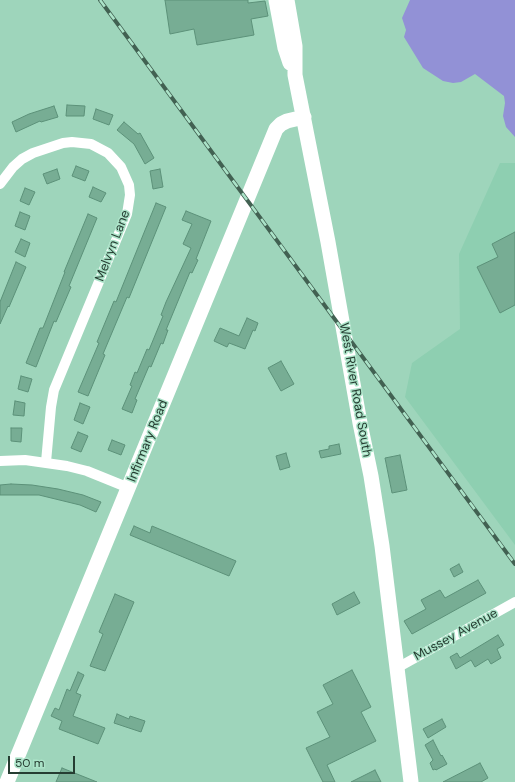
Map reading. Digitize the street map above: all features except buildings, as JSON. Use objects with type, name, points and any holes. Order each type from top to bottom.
[{"type":"main road","points":[[276,0],[285,48],[295,75]]},
{"type":"main road","name":"West River Road South","points":[[287,0],[295,46],[295,75],[328,242],[360,423],[371,476],[382,546],[411,782]]},
{"type":"main road","name":"Infirmary Road","points":[[7,782],[276,129],[287,121],[304,117]]},
{"type":"street","name":"Melvyn Lane","points":[[0,184],[13,167],[22,159],[33,153],[55,145],[72,142],[91,144],[108,153],[121,167],[129,185],[130,195],[127,214],[54,390],[50,407],[46,462]]},
{"type":"street","points":[[0,461],[25,460],[46,462],[87,471],[129,488]]},
{"type":"street","name":"Mussey Avenue","points":[[397,668],[515,602]]},
{"type":"shaded area","points":[[500,163],[515,163],[515,545],[405,397],[412,363],[460,329],[459,254]]},
{"type":"water","points":[[410,0],[515,0],[515,137],[506,127],[503,116],[505,103],[504,96],[475,74],[461,82],[453,83],[443,81],[423,68],[404,37],[406,30],[402,18]]},
{"type":"railway","points":[[100,0],[515,564]]}]
